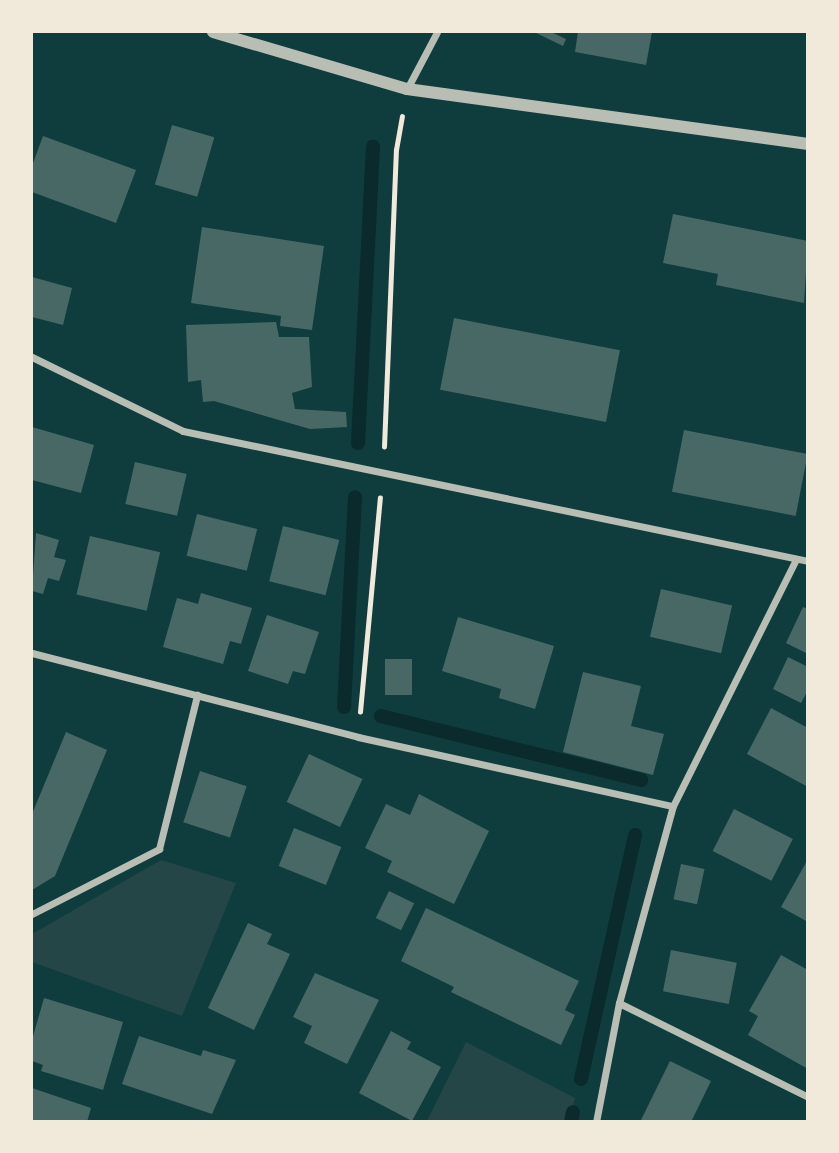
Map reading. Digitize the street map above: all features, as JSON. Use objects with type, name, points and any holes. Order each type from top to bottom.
[{"type":"street","points":[[213,32],[407,89],[807,144]]},
{"type":"street","points":[[407,89],[437,32]]},
{"type":"street","points":[[32,357],[183,431],[807,561]]},
{"type":"street","points":[[596,1122],[619,1003],[673,806],[796,559]]},
{"type":"street","points":[[32,653],[358,737],[673,806]]},
{"type":"street","points":[[32,914],[159,849],[197,695]]},
{"type":"street","points":[[619,1003],[807,1097]]},
{"type":"path","points":[[358,737],[382,472],[396,150],[407,89]]},
{"type":"shaded area","points":[[161,860],[236,883],[182,1016],[32,962],[32,934]]},
{"type":"shaded area","points":[[466,1042],[575,1098],[569,1121],[427,1121]]},
{"type":"building","points":[[534,32],[551,32],[566,39],[563,46]]},
{"type":"building","points":[[578,32],[652,32],[646,65],[575,52]]},
{"type":"building","points":[[172,125],[214,137],[197,197],[155,185]]},
{"type":"building","points":[[43,136],[136,170],[116,223],[32,192],[32,166]]},
{"type":"building","points":[[673,214],[808,241],[804,303],[716,285],[718,274],[663,263]]},
{"type":"building","points":[[202,227],[324,246],[312,330],[280,326],[281,316],[191,303]]},
{"type":"building","points":[[32,277],[72,288],[63,325],[32,317]]},
{"type":"building","points":[[454,318],[620,350],[606,422],[440,390]]},
{"type":"building","points":[[276,322],[279,337],[309,337],[312,387],[292,393],[295,409],[346,412],[347,427],[310,429],[214,401],[203,402],[201,380],[188,382],[186,325]]},
{"type":"building","points":[[32,427],[94,445],[81,493],[32,480]]},
{"type":"building","points":[[684,430],[808,454],[796,516],[672,492]]},
{"type":"building","points":[[135,462],[187,474],[177,516],[125,504]]},
{"type":"building","points":[[197,514],[257,529],[247,571],[187,556]]},
{"type":"building","points":[[283,526],[339,540],[325,595],[269,581]]},
{"type":"building","points":[[36,533],[59,540],[54,557],[66,560],[59,581],[48,578],[43,594],[32,591]]},
{"type":"building","points":[[90,536],[160,552],[147,611],[77,594]]},
{"type":"building","points":[[661,589],[732,605],[721,653],[650,637]]},
{"type":"building","points":[[201,593],[252,608],[241,644],[230,641],[223,664],[163,647],[177,598],[198,604]]},
{"type":"building","points":[[803,607],[808,609],[808,654],[786,643]]},
{"type":"building","points":[[267,615],[319,632],[305,674],[293,671],[288,684],[248,671]]},
{"type":"building","points":[[458,617],[554,646],[535,709],[499,698],[501,689],[442,671]]},
{"type":"building","points":[[788,657],[808,667],[808,690],[801,703],[773,689]]},
{"type":"building","points":[[385,659],[412,659],[412,695],[385,695]]},
{"type":"building","points":[[583,672],[641,686],[631,726],[664,734],[653,775],[563,752]]},
{"type":"building","points":[[771,708],[808,728],[808,787],[747,754]]},
{"type":"building","points":[[66,732],[107,750],[55,876],[32,890],[32,814]]},
{"type":"building","points":[[309,754],[362,779],[340,827],[287,802]]},
{"type":"building","points":[[200,771],[247,786],[230,837],[183,822]]},
{"type":"building","points":[[419,794],[489,831],[454,904],[387,872],[392,861],[365,848],[386,804],[410,815]]},
{"type":"building","points":[[734,809],[793,839],[771,881],[713,851]]},
{"type":"building","points":[[294,828],[341,847],[326,885],[279,866]]},
{"type":"building","points":[[808,859],[808,922],[781,907]]},
{"type":"building","points":[[681,864],[704,869],[697,904],[674,899]]},
{"type":"building","points":[[389,891],[414,903],[401,930],[376,918]]},
{"type":"building","points":[[426,908],[579,981],[565,1010],[575,1015],[561,1045],[451,992],[454,987],[401,961]]},
{"type":"building","points":[[248,923],[272,934],[267,944],[290,954],[254,1030],[208,1008]]},
{"type":"building","points":[[671,950],[737,963],[729,1004],[663,991]]},
{"type":"building","points":[[781,955],[808,970],[808,1069],[748,1035],[758,1016],[749,1011]]},
{"type":"building","points":[[315,973],[379,1000],[347,1064],[304,1043],[312,1026],[293,1017]]},
{"type":"building","points":[[44,998],[123,1022],[103,1090],[41,1071],[43,1065],[32,1061],[32,1040]]},
{"type":"building","points":[[391,1031],[411,1042],[407,1049],[441,1067],[412,1121],[359,1093]]},
{"type":"building","points":[[139,1036],[201,1056],[203,1050],[236,1060],[212,1114],[122,1084]]},
{"type":"building","points":[[670,1061],[711,1081],[691,1122],[640,1122]]},
{"type":"building","points":[[32,1088],[91,1108],[87,1122],[32,1122]]},
{"type":"waterway","points":[[358,443],[373,146]]},
{"type":"waterway","points":[[344,707],[355,497]]},
{"type":"waterway","points":[[381,716],[641,780]]},
{"type":"waterway","points":[[581,1079],[635,835]]},
{"type":"waterway","points":[[571,1122],[573,1112]]}]
